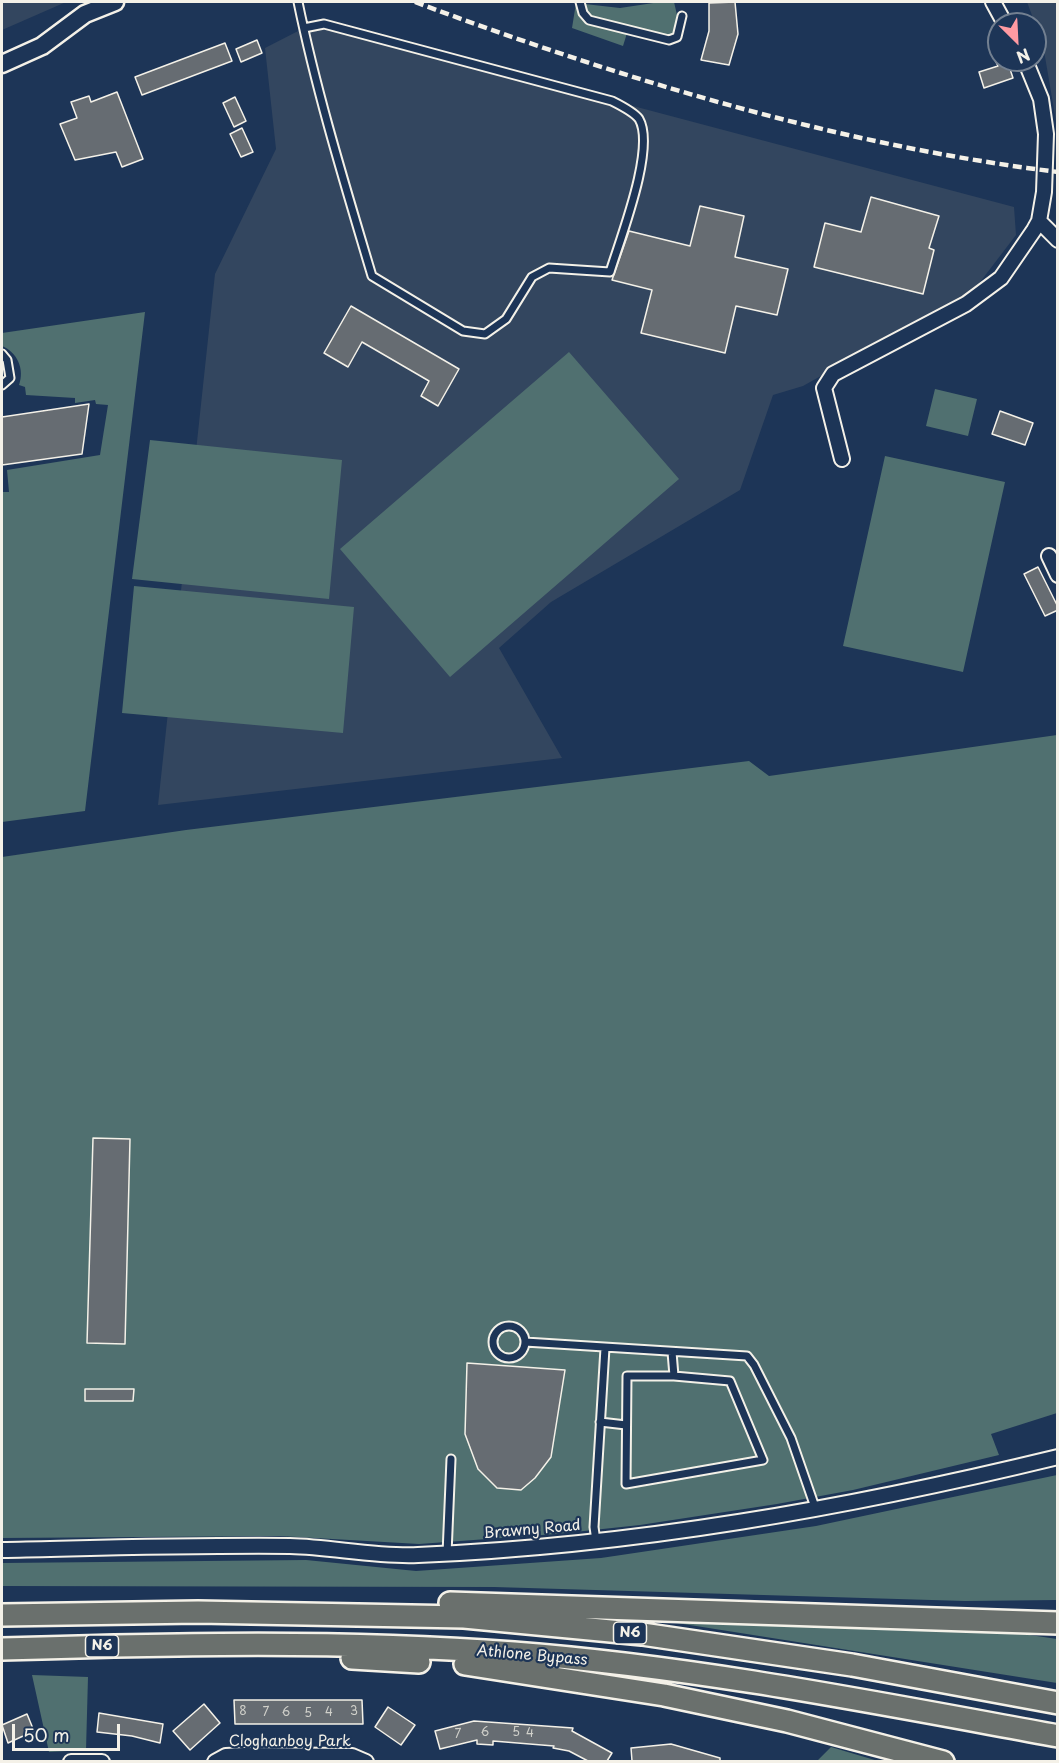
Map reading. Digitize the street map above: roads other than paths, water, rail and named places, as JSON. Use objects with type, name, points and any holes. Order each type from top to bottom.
[{"type":"highway","name":"N6","points":[[198,1612],[273,1603],[444,1603],[1058,1623]]},
{"type":"highway","name":"N6","points":[[2,1615],[198,1612],[464,1617],[642,1634],[852,1665],[1058,1703]]},
{"type":"highway","name":"N6","points":[[202,1643],[327,1657],[495,1667],[664,1695],[788,1721],[943,1761]]},
{"type":"highway","name":"Athlone Bypass","points":[[2,1649],[202,1643],[382,1645],[515,1653],[633,1665],[803,1689],[1058,1736]]},
{"type":"street","points":[[2,64],[42,46],[85,14],[115,2]]},
{"type":"street","points":[[842,459],[824,387],[833,374],[966,304],[1001,278],[1040,221],[1046,134],[1041,99],[1029,72]]},
{"type":"street","points":[[1040,221],[1058,240]]},
{"type":"street","points":[[1049,556],[1058,575]]},
{"type":"street","name":"Brawny Road","points":[[2,1550],[288,1546],[393,1556],[447,1554],[596,1541],[816,1510],[1058,1457]]},
{"type":"street","name":"Cloghanboy Park","points":[[215,1761],[226,1756],[244,1755],[352,1756],[366,1761]]},
{"type":"street","points":[[71,1761],[102,1761]]},
{"type":"lane","points":[[298,2],[313,73],[372,276],[463,331],[485,334],[506,319],[532,277],[549,268],[610,272],[639,177],[644,138],[638,118],[612,100],[324,24],[304,28]]},
{"type":"lane","points":[[580,2],[583,13],[590,20],[669,40],[677,37],[682,16]]},
{"type":"lane","points":[[2,354],[10,371],[10,378],[2,385]]},
{"type":"lane","points":[[511,1327],[521,1332],[525,1342],[518,1356],[507,1358],[498,1353],[494,1340],[499,1331],[511,1327]]},
{"type":"lane","points":[[525,1342],[747,1356],[791,1438],[816,1510]]},
{"type":"lane","points":[[596,1541],[594,1527],[605,1348]]},
{"type":"lane","points":[[672,1352],[674,1376]]},
{"type":"lane","points":[[627,1376],[674,1376],[730,1381],[763,1460],[626,1484],[627,1376]]},
{"type":"lane","points":[[600,1422],[626,1425]]},
{"type":"lane","points":[[447,1554],[451,1459]]},
{"type":"railway","points":[[415,2],[651,83],[732,106],[894,145],[1058,172]]}]
